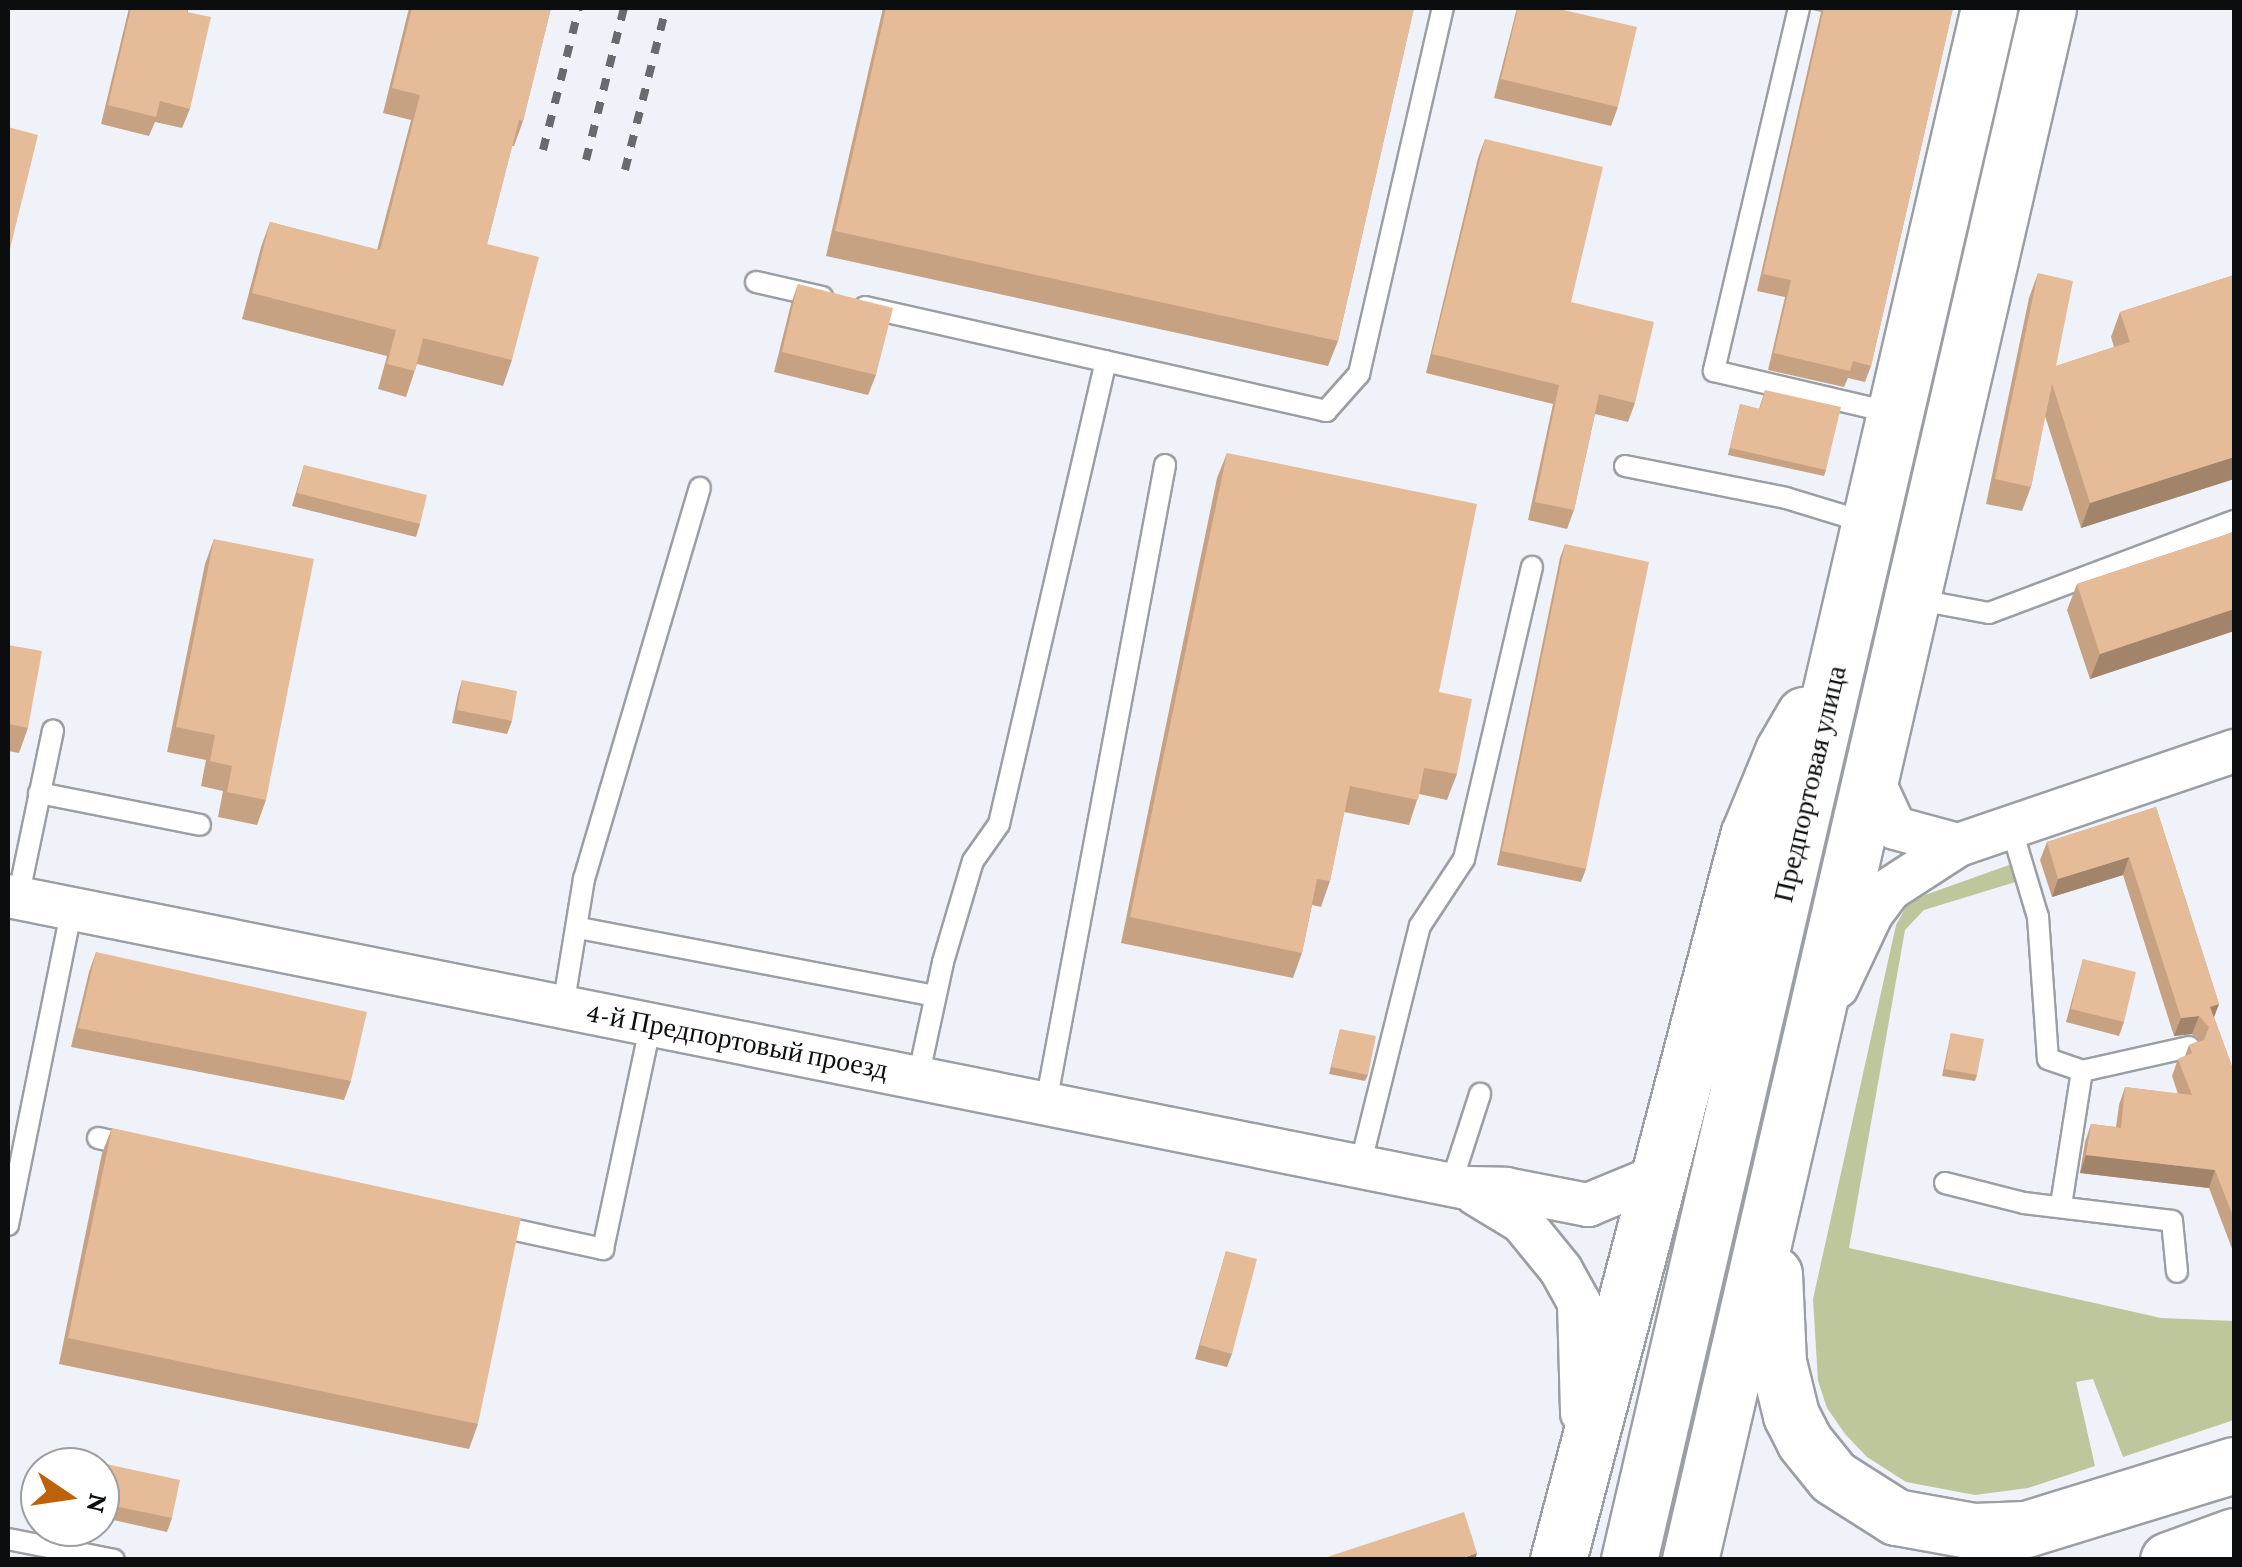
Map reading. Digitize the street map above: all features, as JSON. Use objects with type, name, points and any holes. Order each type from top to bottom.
[{"type":"main road","name":"Предпортовая улица","points":[[1629,1560],[1989,8]]},
{"type":"main road","name":"Предпортовая улица","points":[[1690,1560],[2048,8]]},
{"type":"main road","points":[[1558,1560],[1580,1489],[1748,836],[1783,751],[1840,652]]},
{"type":"main road","points":[[1770,1211],[1778,1362],[1791,1416],[1804,1441],[1834,1477],[1896,1517],[1974,1531],[2026,1528],[2234,1465]]},
{"type":"main road","points":[[1717,1440],[1717,1560]]},
{"type":"main road","points":[[2168,1560],[2234,1536]]},
{"type":"street","points":[[1808,1047],[1872,914],[1890,889],[1958,845],[2234,751]]},
{"type":"street","points":[[1871,776],[1895,828],[1958,845]]},
{"type":"street","name":"4-й Предпортовый проезд","points":[[13,898],[1459,1186]]},
{"type":"street","points":[[1459,1186],[1506,1189],[1588,1206],[1658,1176]]},
{"type":"street","points":[[1459,1186],[1522,1222],[1561,1270],[1579,1303],[1580,1489]]},
{"type":"lane","points":[[756,282],[1326,411],[1358,374],[1443,8]]},
{"type":"lane","points":[[1799,8],[1714,370],[1895,414]]},
{"type":"lane","points":[[918,1078],[934,996],[973,861],[999,824],[1106,361]]},
{"type":"lane","points":[[1046,1103],[1165,465]]},
{"type":"lane","points":[[1624,466],[1786,498],[1870,524]]},
{"type":"lane","points":[[563,1006],[579,928],[584,879],[700,488]]},
{"type":"lane","points":[[1912,598],[1989,613],[2234,521]]},
{"type":"lane","points":[[1360,1166],[1420,926],[1464,859],[1532,567]]},
{"type":"lane","points":[[13,898],[53,732]]},
{"type":"lane","points":[[39,793],[200,825]]},
{"type":"lane","points":[[2011,828],[2038,917],[2048,1059],[2082,1071],[2189,1047]]},
{"type":"lane","points":[[8,1225],[72,909]]},
{"type":"lane","points":[[579,928],[934,996]]},
{"type":"lane","points":[[467,1219],[603,1249],[651,1024]]},
{"type":"lane","points":[[2061,1205],[2082,1071]]},
{"type":"lane","points":[[1459,1186],[1480,1094]]},
{"type":"lane","points":[[98,1138],[156,1151]]},
{"type":"lane","points":[[1945,1183],[2024,1202],[2172,1221],[2177,1272]]},
{"type":"lane","points":[[8,1539],[114,1560]]},
{"type":"green space","points":[[2009,865],[2022,880],[1924,910],[1905,930],[1849,1248],[2161,1318],[2234,1321],[2234,1420],[2123,1457],[2093,1379],[2076,1382],[2095,1466],[2028,1488],[1975,1495],[1906,1482],[1867,1457],[1845,1434],[1827,1408],[1818,1381],[1813,1299],[1896,925],[1907,905],[1925,895]]},
{"type":"building","points":[[131,8],[188,8],[187,12],[211,17],[190,109],[160,101],[156,117],[108,105]]},
{"type":"building","points":[[412,8],[551,8],[487,244],[539,257],[512,360],[423,338],[415,371],[387,364],[396,330],[252,293],[270,222],[380,250],[420,95],[392,88]]},
{"type":"building","points":[[886,8],[1414,8],[1338,341],[835,231]]},
{"type":"building","points":[[1518,8],[1555,8],[1637,27],[1618,107],[1501,79]]},
{"type":"building","points":[[1824,8],[1953,8],[1871,366],[1853,361],[1850,371],[1774,353],[1791,280],[1763,274]]},
{"type":"building","points":[[8,127],[38,135],[8,257]]},
{"type":"building","points":[[1485,139],[1603,167],[1571,302],[1654,322],[1635,403],[1599,394],[1574,510],[1535,502],[1559,385],[1432,354]]},
{"type":"building","points":[[2038,273],[2073,281],[2056,366],[2130,342],[2120,312],[2234,275],[2234,457],[2090,503],[2052,384],[2031,487],[1995,479]]},
{"type":"building","points":[[798,284],[893,308],[876,375],[782,352]]},
{"type":"building","points":[[1765,390],[1841,407],[1826,470],[1730,448],[1740,404],[1760,409]]},
{"type":"building","points":[[1227,453],[1477,504],[1439,692],[1472,699],[1457,774],[1424,768],[1418,800],[1350,786],[1330,881],[1317,879],[1302,953],[1130,917]]},
{"type":"building","points":[[304,465],[427,495],[420,524],[297,493]]},
{"type":"building","points":[[2234,532],[2234,609],[2100,654],[2077,584]]},
{"type":"building","points":[[214,539],[314,559],[266,800],[227,792],[232,766],[210,761],[215,735],[176,727]]},
{"type":"building","points":[[1565,544],[1649,562],[1586,869],[1502,851]]},
{"type":"building","points":[[8,645],[42,651],[28,728],[8,724]]},
{"type":"building","points":[[462,680],[517,691],[512,721],[457,710]]},
{"type":"building","points":[[2156,807],[2219,1004],[2210,1007],[2234,1072],[2234,1219],[2215,1170],[2086,1155],[2091,1124],[2121,1128],[2125,1087],[2192,1095],[2178,1059],[2192,1053],[2189,1045],[2204,1040],[2209,1027],[2199,1016],[2181,1018],[2129,857],[2058,879],[2047,842]]},
{"type":"building","points":[[96,952],[367,1012],[351,1081],[78,1028]]},
{"type":"building","points":[[2083,959],[2136,972],[2124,1022],[2071,1009]]},
{"type":"building","points":[[1340,1029],[1376,1036],[1368,1075],[1331,1067]]},
{"type":"building","points":[[1951,1033],[1984,1039],[1977,1075],[1945,1069]]},
{"type":"building","points":[[112,1128],[521,1218],[478,1424],[68,1338]]},
{"type":"building","points":[[1226,1251],[1257,1259],[1232,1354],[1200,1345]]},
{"type":"building","points":[[120,1467],[180,1480],[172,1518],[120,1507]]},
{"type":"building","points":[[1464,1512],[1477,1553],[1457,1560],[1318,1560]]},
{"type":"railway","points":[[543,150],[579,8]]},
{"type":"railway","points":[[586,160],[624,8]]},
{"type":"railway","points":[[625,170],[666,8]]}]
